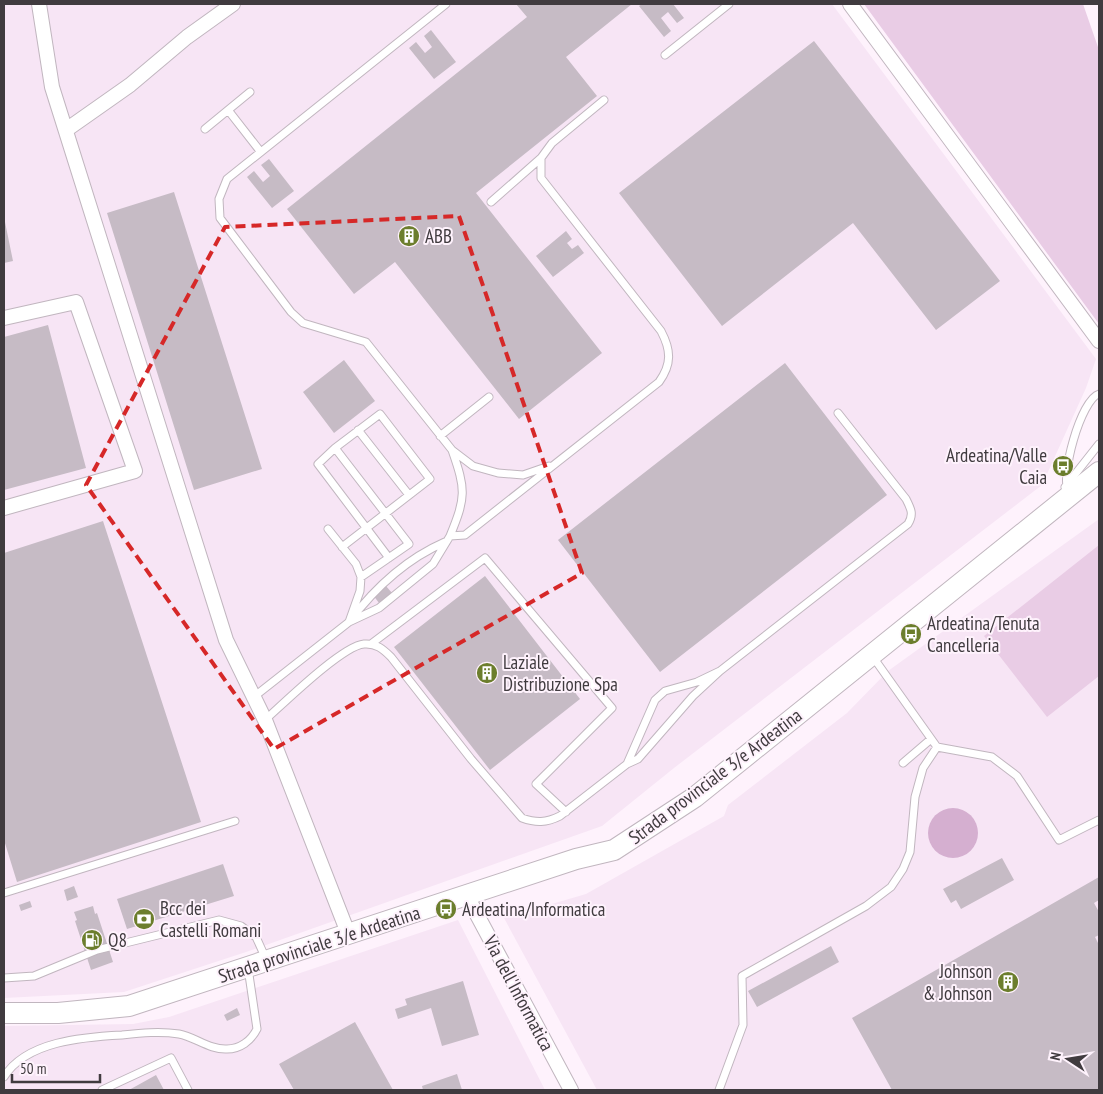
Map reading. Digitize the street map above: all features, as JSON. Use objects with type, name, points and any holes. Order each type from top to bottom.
[{"type":"main road","name":"Strada provinciale 3/e Ardeatina","points":[[4,1013],[58,1013],[129,1006],[576,859],[614,850],[695,796],[873,656],[1068,492],[1099,472]]},
{"type":"street","points":[[39,4],[48,68],[66,130],[226,640],[255,696],[265,720],[348,933]]},
{"type":"street","points":[[66,130],[130,84],[187,37],[233,4]]},
{"type":"street","points":[[850,4],[1099,341]]},
{"type":"street","points":[[4,318],[76,302],[135,471],[4,508]]},
{"type":"street","name":"Via dell'Informatica","points":[[467,896],[571,1090]]},
{"type":"lane","points":[[446,4],[227,179],[219,198],[220,218],[291,312],[308,325],[366,342],[452,450],[473,466],[498,473],[523,475],[554,465]]},
{"type":"lane","points":[[665,55],[729,4]]},
{"type":"lane","points":[[205,129],[250,92]]},
{"type":"lane","points":[[491,202],[529,170],[552,143],[604,100]]},
{"type":"lane","points":[[228,110],[260,152]]},
{"type":"lane","points":[[541,158],[541,178]]},
{"type":"lane","points":[[350,622],[369,595],[394,574],[433,547],[448,539],[465,535],[658,382],[666,372],[670,358],[669,345],[661,331],[541,178],[529,170]]},
{"type":"lane","points":[[1068,492],[1080,421],[1088,402],[1099,394]]},
{"type":"lane","points":[[440,436],[489,397]]},
{"type":"lane","points":[[265,720],[350,648],[371,644],[380,646],[391,657],[471,759],[522,818],[534,822],[549,821],[566,812],[627,764],[638,760],[693,696],[720,671],[908,524],[912,517],[912,510],[906,499],[838,413]]},
{"type":"lane","points":[[342,547],[366,528],[430,479],[380,414],[335,448],[318,464],[366,528],[389,558]]},
{"type":"lane","points":[[358,430],[409,495]]},
{"type":"lane","points":[[1068,492],[1099,444]]},
{"type":"lane","points":[[335,448],[409,544],[361,578]]},
{"type":"lane","points":[[255,696],[350,622],[379,608],[433,564],[448,539],[459,514],[463,483],[452,450]]},
{"type":"lane","points":[[328,529],[356,564],[361,578],[360,591],[350,622]]},
{"type":"lane","points":[[371,644],[484,558],[612,708],[536,784],[566,812]]},
{"type":"lane","points":[[873,656],[937,747],[992,757],[1017,776],[1059,840],[1099,820]]},
{"type":"lane","points":[[627,764],[655,700],[665,691],[697,682],[720,671]]},
{"type":"lane","points":[[903,763],[931,739]]},
{"type":"lane","points":[[719,1090],[743,1025],[742,976],[866,906],[891,887],[904,869],[910,852],[915,797],[923,768],[937,747]]},
{"type":"lane","points":[[4,892],[235,820]]},
{"type":"lane","points":[[4,978],[34,976],[97,950],[219,920],[241,926],[256,937],[257,1029],[249,1041],[238,1047],[220,1048],[181,1035],[157,1032],[77,1038],[43,1048],[10,1068],[4,1077]]},
{"type":"lane","points":[[102,1090],[171,1058],[188,1090]]},
{"type":"highlighted area","points":[[459,216],[582,573],[274,749],[86,485],[225,227]]},
{"type":"shaded area","points":[[4,4],[832,4],[1096,359],[1086,388],[1042,485],[674,768],[602,826],[246,952],[124,992],[4,998]]},
{"type":"shaded area","points":[[864,4],[1083,4],[1099,50],[1099,324]]},
{"type":"shaded area","name":"Johnson & Johnson","points":[[1099,519],[1099,1090],[597,1090],[504,918],[586,894],[724,816],[728,805],[847,713],[888,671]]},
{"type":"shaded area","points":[[1099,545],[1099,676],[1047,717],[984,636]]},
{"type":"shaded area","points":[[948,808],[958,808],[971,815],[978,828],[978,838],[971,851],[958,858],[948,858],[939,854],[932,847],[928,838],[928,828],[932,819],[939,812]]},
{"type":"shaded area","points":[[458,920],[545,1090],[4,1090],[4,1026],[133,1024],[169,1017]]},
{"type":"building","name":"ABB","points":[[516,4],[632,4],[566,57],[597,96],[476,193],[602,353],[519,419],[395,262],[354,294],[287,209],[527,17]]},
{"type":"building","points":[[642,4],[673,4],[684,18],[677,23],[668,12],[661,18],[671,31],[664,37],[639,6]]},
{"type":"building","points":[[431,30],[456,62],[434,79],[409,48],[416,42],[425,53],[432,47],[424,36]]},
{"type":"building","points":[[814,41],[1000,281],[936,330],[853,223],[722,326],[619,193]]},
{"type":"building","points":[[269,159],[294,191],[272,208],[247,177],[254,171],[263,182],[270,176],[261,165]]},
{"type":"building","points":[[174,192],[262,469],[194,490],[107,213]]},
{"type":"building","points":[[4,223],[13,261],[4,263]]},
{"type":"building","points":[[566,231],[572,239],[567,243],[572,249],[578,245],[584,253],[553,277],[536,256]]},
{"type":"building","points":[[48,325],[86,468],[4,490],[4,337]]},
{"type":"building","points":[[344,360],[375,401],[334,433],[303,392]]},
{"type":"building","points":[[785,363],[887,495],[660,672],[558,540]]},
{"type":"building","points":[[103,521],[201,822],[17,882],[4,840],[4,553]]},
{"type":"building","name":"Laziale Distribuzione Spa","points":[[485,576],[580,699],[490,770],[394,647]]},
{"type":"building","points":[[386,586],[392,593],[379,603],[373,595]]},
{"type":"building","points":[[1002,858],[1014,880],[961,909],[956,900],[951,903],[943,889]]},
{"type":"building","points":[[223,864],[234,896],[127,929],[117,899]]},
{"type":"building","name":"Johnson & Johnson","points":[[1099,877],[1099,900],[1094,903],[1099,912],[1099,935],[1095,937],[1099,945],[1099,1090],[892,1090],[852,1018]]},
{"type":"building","points":[[74,886],[78,897],[67,901],[64,890]]},
{"type":"building","points":[[30,901],[32,907],[21,911],[19,905]]},
{"type":"building","points":[[93,906],[113,962],[91,970],[75,921],[77,920],[74,912]]},
{"type":"building","points":[[831,946],[839,962],[757,1007],[748,991]]},
{"type":"building","points":[[463,981],[479,1035],[442,1046],[431,1008],[398,1019],[395,1009],[407,1005],[405,999]]},
{"type":"building","points":[[237,1008],[240,1015],[227,1021],[224,1015]]},
{"type":"building","points":[[355,1022],[393,1090],[294,1090],[279,1064]]},
{"type":"building","points":[[457,1074],[462,1090],[423,1090],[422,1086]]},
{"type":"building","points":[[156,1075],[164,1090],[129,1090]]},
{"type":"place","name":"ABB","points":[[409,236]]},
{"type":"place","name":"Ardeatina/Valle Caia","points":[[1063,466]]},
{"type":"place","name":"Ardeatina/Tenuta Cancelleria","points":[[911,634]]},
{"type":"place","name":"Laziale Distribuzione Spa","points":[[487,673]]},
{"type":"place","name":"Ardeatina/Informatica","points":[[446,909]]},
{"type":"place","name":"Bcc dei Castelli Romani","points":[[144,919]]},
{"type":"place","name":"Q8","points":[[92,940]]},
{"type":"place","name":"Johnson & Johnson","points":[[1008,982]]}]
